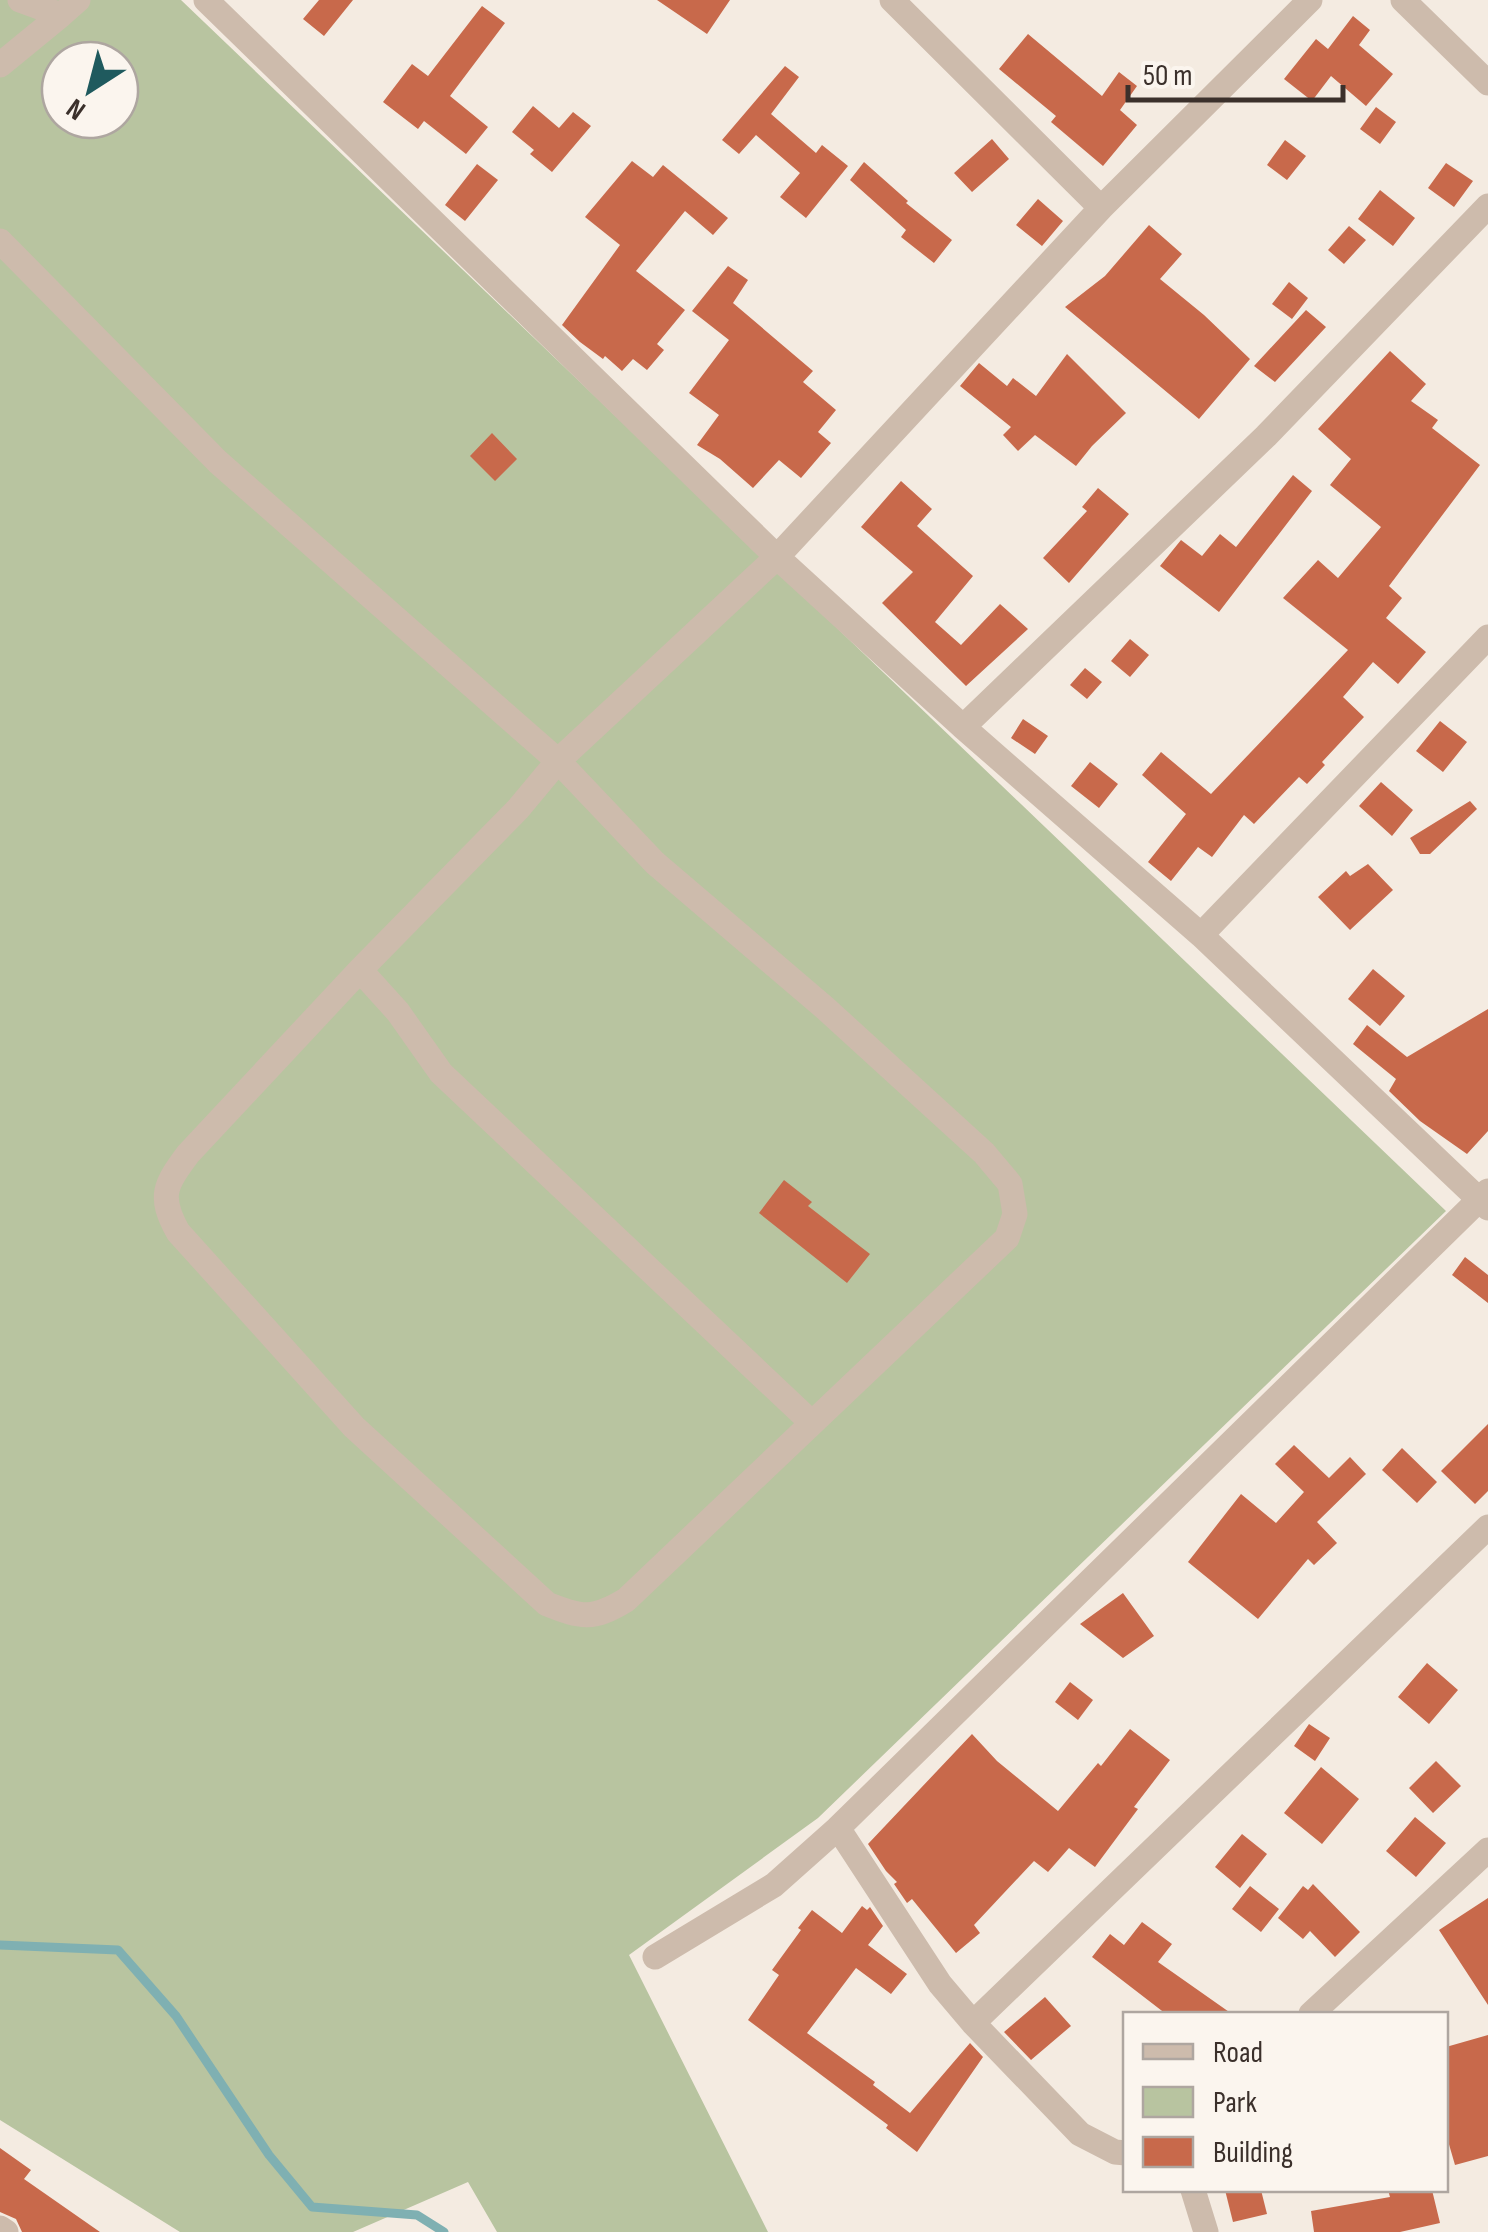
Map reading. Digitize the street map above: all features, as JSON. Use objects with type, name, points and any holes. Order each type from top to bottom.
[{"type":"street","points":[[20,0],[70,7]]},
{"type":"street","points":[[206,0],[776,557],[963,727],[1201,934],[1485,1200],[838,1828],[774,1885],[655,1957]]},
{"type":"street","points":[[892,0],[1101,208]]},
{"type":"street","points":[[0,240],[218,462],[558,760],[655,863],[825,1008],[984,1153],[1010,1184],[1015,1214],[1007,1238],[626,1600],[604,1613],[585,1617],[547,1604],[354,1427],[178,1232],[167,1213],[165,1193],[169,1180],[188,1154],[360,970],[518,809],[558,760],[776,557],[1282,10],[1310,0]]},
{"type":"street","points":[[1403,0],[1488,82]]},
{"type":"street","points":[[0,65],[70,7]]},
{"type":"street","points":[[963,727],[1266,436],[1488,206]]},
{"type":"street","points":[[1201,934],[1488,637]]},
{"type":"street","points":[[360,970],[398,1012],[441,1073],[812,1422]]},
{"type":"street","points":[[973,2023],[1488,1527]]},
{"type":"street","points":[[838,1828],[940,1984],[973,2023],[1080,2134],[1123,2153]]},
{"type":"street","points":[[1313,2012],[1488,1850]]},
{"type":"street","points":[[1194,2192],[1206,2232]]},
{"type":"green space","points":[[0,0],[181,0],[1446,1211],[818,1818],[629,1955],[768,2232],[497,2232],[468,2182],[353,2232],[180,2232],[0,2120]]},
{"type":"building","points":[[319,0],[353,0],[324,36],[303,19]]},
{"type":"building","points":[[657,0],[730,0],[707,34]]},
{"type":"building","points":[[482,6],[505,23],[450,96],[488,127],[466,154],[424,121],[418,129],[383,102],[412,64],[428,76]]},
{"type":"building","points":[[1353,16],[1370,30],[1359,45],[1393,74],[1366,106],[1331,76],[1312,101],[1284,79],[1316,39],[1328,49]]},
{"type":"building","points":[[1028,34],[1102,96],[1119,72],[1137,86],[1120,110],[1137,125],[1103,166],[1051,122],[1056,116],[999,69]]},
{"type":"building","points":[[785,66],[799,77],[771,114],[816,153],[822,145],[848,166],[806,218],[780,197],[800,173],[756,135],[739,154],[722,140]]},
{"type":"building","points":[[533,106],[559,128],[573,112],[591,126],[552,172],[512,132]]},
{"type":"building","points":[[1376,107],[1396,122],[1380,144],[1360,129]]},
{"type":"building","points":[[992,139],[1009,159],[972,192],[954,173]]},
{"type":"building","points":[[1285,140],[1306,156],[1287,180],[1267,165]]},
{"type":"building","points":[[632,161],[653,177],[663,165],[728,218],[713,235],[685,211],[636,271],[685,310],[657,344],[664,350],[647,370],[633,359],[622,371],[562,325],[620,245],[585,217]]},
{"type":"building","points":[[864,162],[952,240],[934,263],[901,237],[906,230],[850,180]]},
{"type":"building","points":[[1446,163],[1473,181],[1454,207],[1428,188]]},
{"type":"building","points":[[477,164],[498,180],[465,221],[445,205]]},
{"type":"building","points":[[1380,190],[1415,218],[1393,246],[1358,219]]},
{"type":"building","points":[[1038,199],[1063,221],[1042,246],[1016,225]]},
{"type":"building","points":[[1149,225],[1182,254],[1160,279],[1250,359],[1199,419],[1065,307],[1105,276]]},
{"type":"building","points":[[1349,226],[1366,240],[1344,264],[1328,250]]},
{"type":"building","points":[[728,266],[748,280],[733,303],[813,371],[803,382],[836,410],[818,432],[831,443],[801,478],[779,460],[753,488],[697,445],[719,415],[689,393],[729,340],[692,311]]},
{"type":"building","points":[[1289,282],[1308,298],[1292,319],[1272,304]]},
{"type":"building","points":[[1306,310],[1326,327],[1275,382],[1254,366]]},
{"type":"building","points":[[1390,351],[1426,384],[1411,401],[1438,420],[1432,428],[1480,465],[1389,586],[1402,598],[1386,618],[1426,652],[1398,684],[1373,662],[1343,697],[1364,717],[1322,762],[1325,765],[1307,784],[1299,777],[1254,824],[1244,815],[1212,857],[1198,847],[1171,881],[1148,862],[1186,814],[1142,775],[1161,752],[1211,794],[1348,650],[1283,598],[1318,560],[1338,578],[1381,527],[1330,485],[1351,459],[1318,429]]},
{"type":"building","points":[[1067,354],[1126,413],[1076,466],[1035,435],[1018,451],[1003,435],[1011,427],[960,386],[979,363],[1007,386],[1013,378],[1036,396]]},
{"type":"building","points":[[492,433],[517,459],[495,481],[470,456]]},
{"type":"building","points":[[1293,475],[1312,491],[1219,612],[1160,566],[1181,540],[1202,556],[1220,534],[1236,547]]},
{"type":"building","points":[[901,481],[932,509],[917,526],[973,576],[935,622],[961,645],[1000,604],[1028,629],[966,686],[882,603],[913,572],[861,527]]},
{"type":"building","points":[[1098,488],[1129,514],[1069,583],[1043,558],[1087,511],[1082,507]]},
{"type":"building","points":[[1130,639],[1149,655],[1130,677],[1111,661]]},
{"type":"building","points":[[1085,668],[1102,682],[1087,699],[1070,685]]},
{"type":"building","points":[[1023,719],[1048,736],[1035,754],[1011,738]]},
{"type":"building","points":[[1440,721],[1467,742],[1443,772],[1416,751]]},
{"type":"building","points":[[1090,762],[1118,784],[1099,808],[1071,786]]},
{"type":"building","points":[[1381,782],[1413,810],[1392,836],[1359,806]]},
{"type":"building","points":[[1470,801],[1477,809],[1430,854],[1420,854],[1410,838]]},
{"type":"building","points":[[1368,864],[1393,890],[1350,930],[1318,897],[1346,871],[1350,876]]},
{"type":"building","points":[[1373,969],[1405,996],[1380,1026],[1348,999]]},
{"type":"building","points":[[1488,1009],[1488,1131],[1467,1154],[1420,1121],[1389,1091],[1396,1079],[1353,1044],[1367,1025],[1407,1057]]},
{"type":"building","points":[[784,1180],[812,1202],[808,1206],[870,1254],[847,1283],[759,1213]]},
{"type":"building","points":[[1465,1257],[1488,1275],[1488,1303],[1452,1275]]},
{"type":"building","points":[[1488,1424],[1488,1491],[1475,1504],[1441,1471]]},
{"type":"building","points":[[1294,1445],[1329,1478],[1350,1457],[1366,1474],[1317,1522],[1337,1543],[1314,1565],[1308,1559],[1258,1619],[1188,1562],[1241,1494],[1276,1523],[1304,1492],[1275,1464]]},
{"type":"building","points":[[1402,1448],[1437,1482],[1417,1503],[1382,1470]]},
{"type":"building","points":[[1123,1593],[1154,1636],[1123,1658],[1080,1624]]},
{"type":"building","points":[[1427,1663],[1458,1690],[1429,1724],[1398,1697]]},
{"type":"building","points":[[1070,1682],[1093,1700],[1078,1720],[1055,1702]]},
{"type":"building","points":[[1309,1724],[1330,1738],[1315,1761],[1294,1746]]},
{"type":"building","points":[[1130,1729],[1170,1760],[1095,1867],[1069,1848],[1048,1872],[1034,1861],[974,1925],[980,1933],[956,1953],[912,1899],[907,1903],[894,1884],[897,1882],[868,1844],[972,1734],[997,1761],[1058,1811]]},
{"type":"building","points":[[1436,1761],[1461,1786],[1433,1813],[1409,1788]]},
{"type":"building","points":[[1321,1767],[1359,1799],[1322,1844],[1284,1813]]},
{"type":"building","points":[[1415,1817],[1446,1843],[1416,1877],[1386,1851]]},
{"type":"building","points":[[1242,1834],[1267,1854],[1240,1888],[1215,1867]]},
{"type":"building","points":[[1313,1884],[1360,1932],[1335,1957],[1310,1931],[1303,1939],[1278,1918],[1303,1886],[1308,1890]]},
{"type":"building","points":[[1250,1886],[1279,1909],[1261,1932],[1232,1909]]},
{"type":"building","points":[[1488,1898],[1488,2005],[1439,1930]]},
{"type":"building","points":[[862,1906],[867,1910],[870,1907],[883,1926],[868,1945],[907,1974],[891,1994],[856,1968],[807,2033],[875,2082],[873,2085],[910,2113],[970,2043],[983,2057],[917,2152],[886,2128],[888,2125],[748,2020],[779,1975],[772,1970],[812,1910],[842,1933]]},
{"type":"building","points":[[1142,1922],[1172,1944],[1158,1962],[1229,2012],[1163,2012],[1092,1957],[1110,1934],[1124,1945]]},
{"type":"building","points":[[1045,1997],[1071,2026],[1031,2060],[1004,2032]]},
{"type":"building","points":[[1488,2035],[1488,2156],[1455,2165],[1448,2141],[1448,2046]]},
{"type":"building","points":[[0,2148],[31,2170],[24,2179],[100,2232],[22,2232],[16,2219],[0,2212]]},
{"type":"building","points":[[1226,2192],[1262,2192],[1267,2214],[1233,2222]]},
{"type":"building","points":[[1389,2192],[1432,2192],[1440,2223],[1400,2232],[1314,2232],[1311,2211],[1390,2197]]},
{"type":"waterway","points":[[0,1945],[118,1950],[176,2016],[269,2155],[312,2207],[417,2215],[444,2232]]}]
